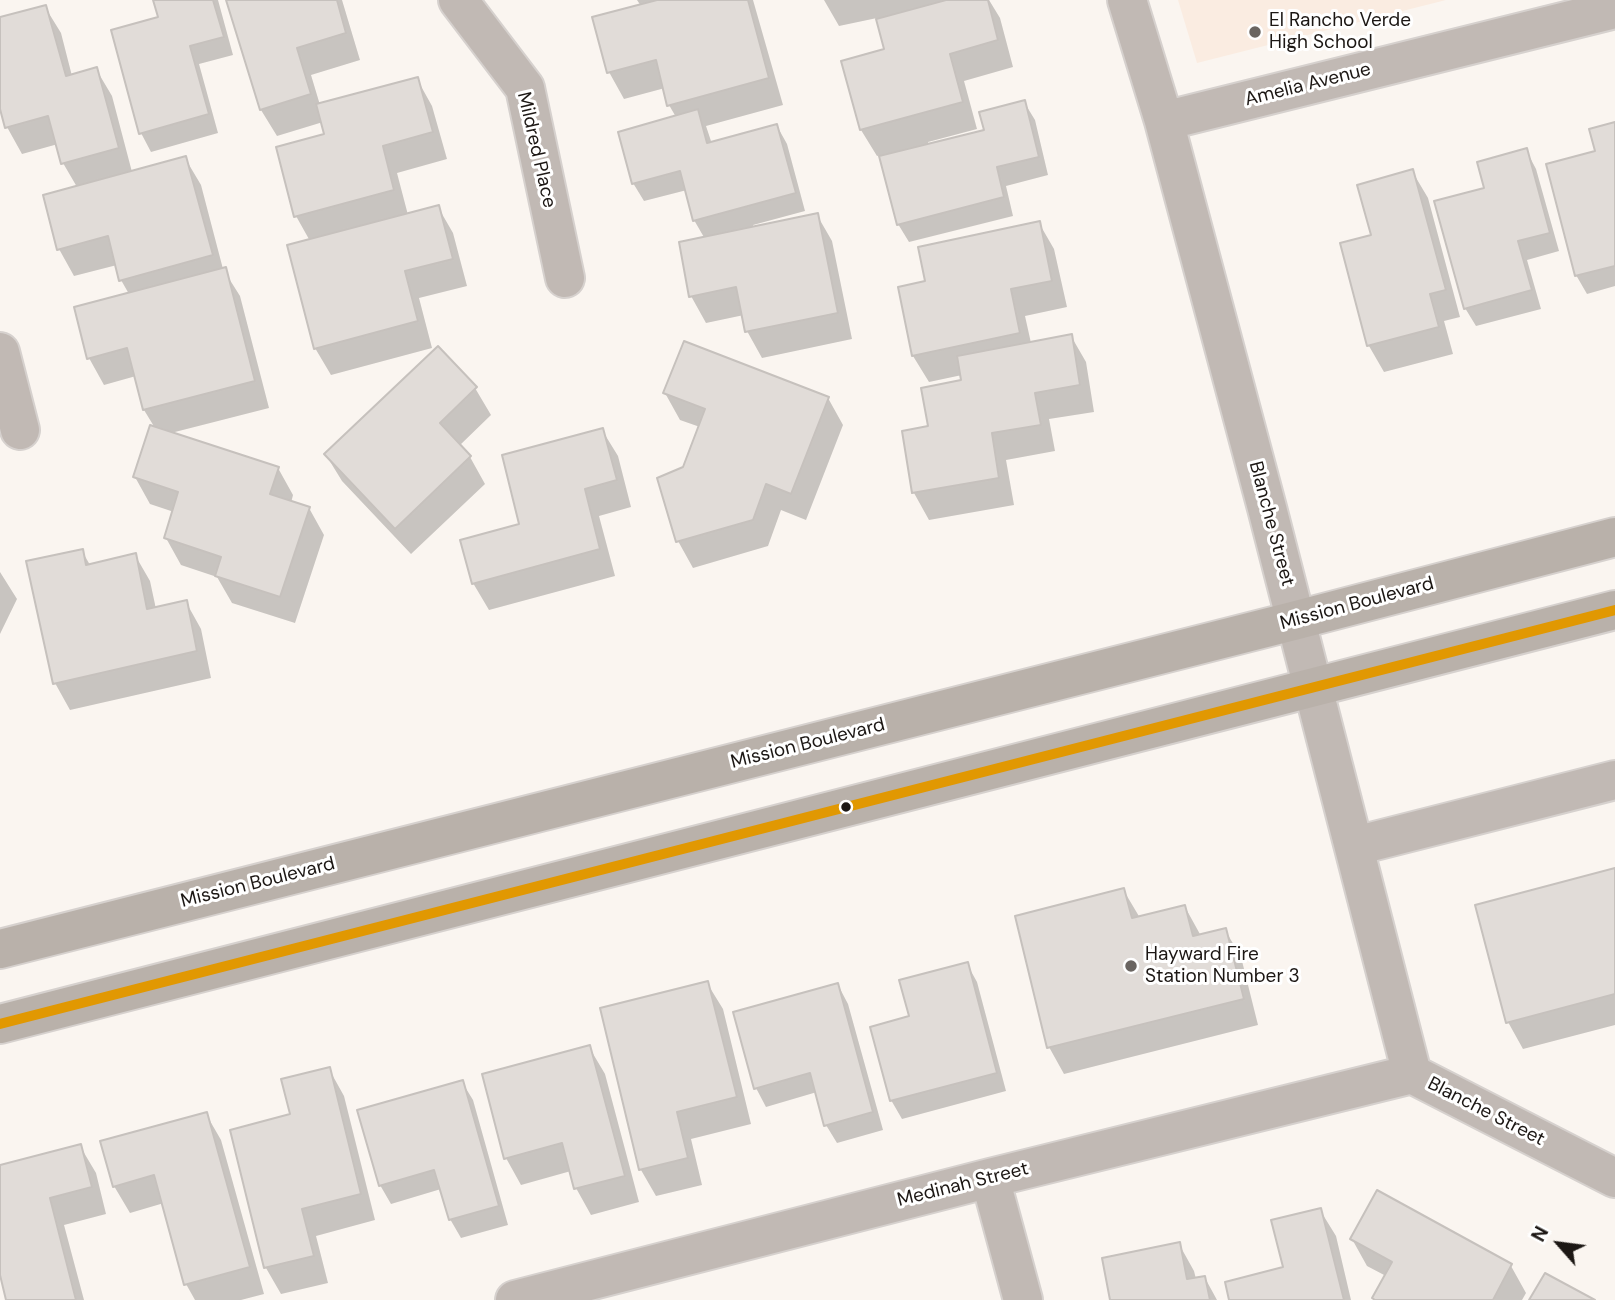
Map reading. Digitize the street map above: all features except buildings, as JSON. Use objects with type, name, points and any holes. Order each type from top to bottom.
[{"type":"main road","name":"Mission Boulevard","points":[[0,949],[1615,537]]},
{"type":"main road","points":[[0,1024],[1615,610]]},
{"type":"street","name":"Mildred Place","points":[[458,0],[525,88],[565,278]]},
{"type":"street","name":"Blanche Street","points":[[1127,0],[1164,121],[1297,620],[1412,1074],[1615,1178]]},
{"type":"street","name":"Amelia Avenue","points":[[1164,121],[1615,9]]},
{"type":"street","points":[[0,352],[20,430]]},
{"type":"street","points":[[1355,846],[1615,780]]},
{"type":"street","name":"Medinah Street","points":[[516,1300],[990,1178],[1412,1074]]},
{"type":"street","points":[[990,1178],[1023,1300]]},
{"type":"shaded area","name":"El Rancho Verde High School","points":[[1178,0],[1446,0],[1197,63]]},
{"type":"transit line","points":[[0,1024],[1615,610]]},
{"type":"place","name":"El Rancho Verde High School","points":[[1255,32]]},
{"type":"place","name":"Hayward Fire Station Number 3","points":[[1131,966]]}]
